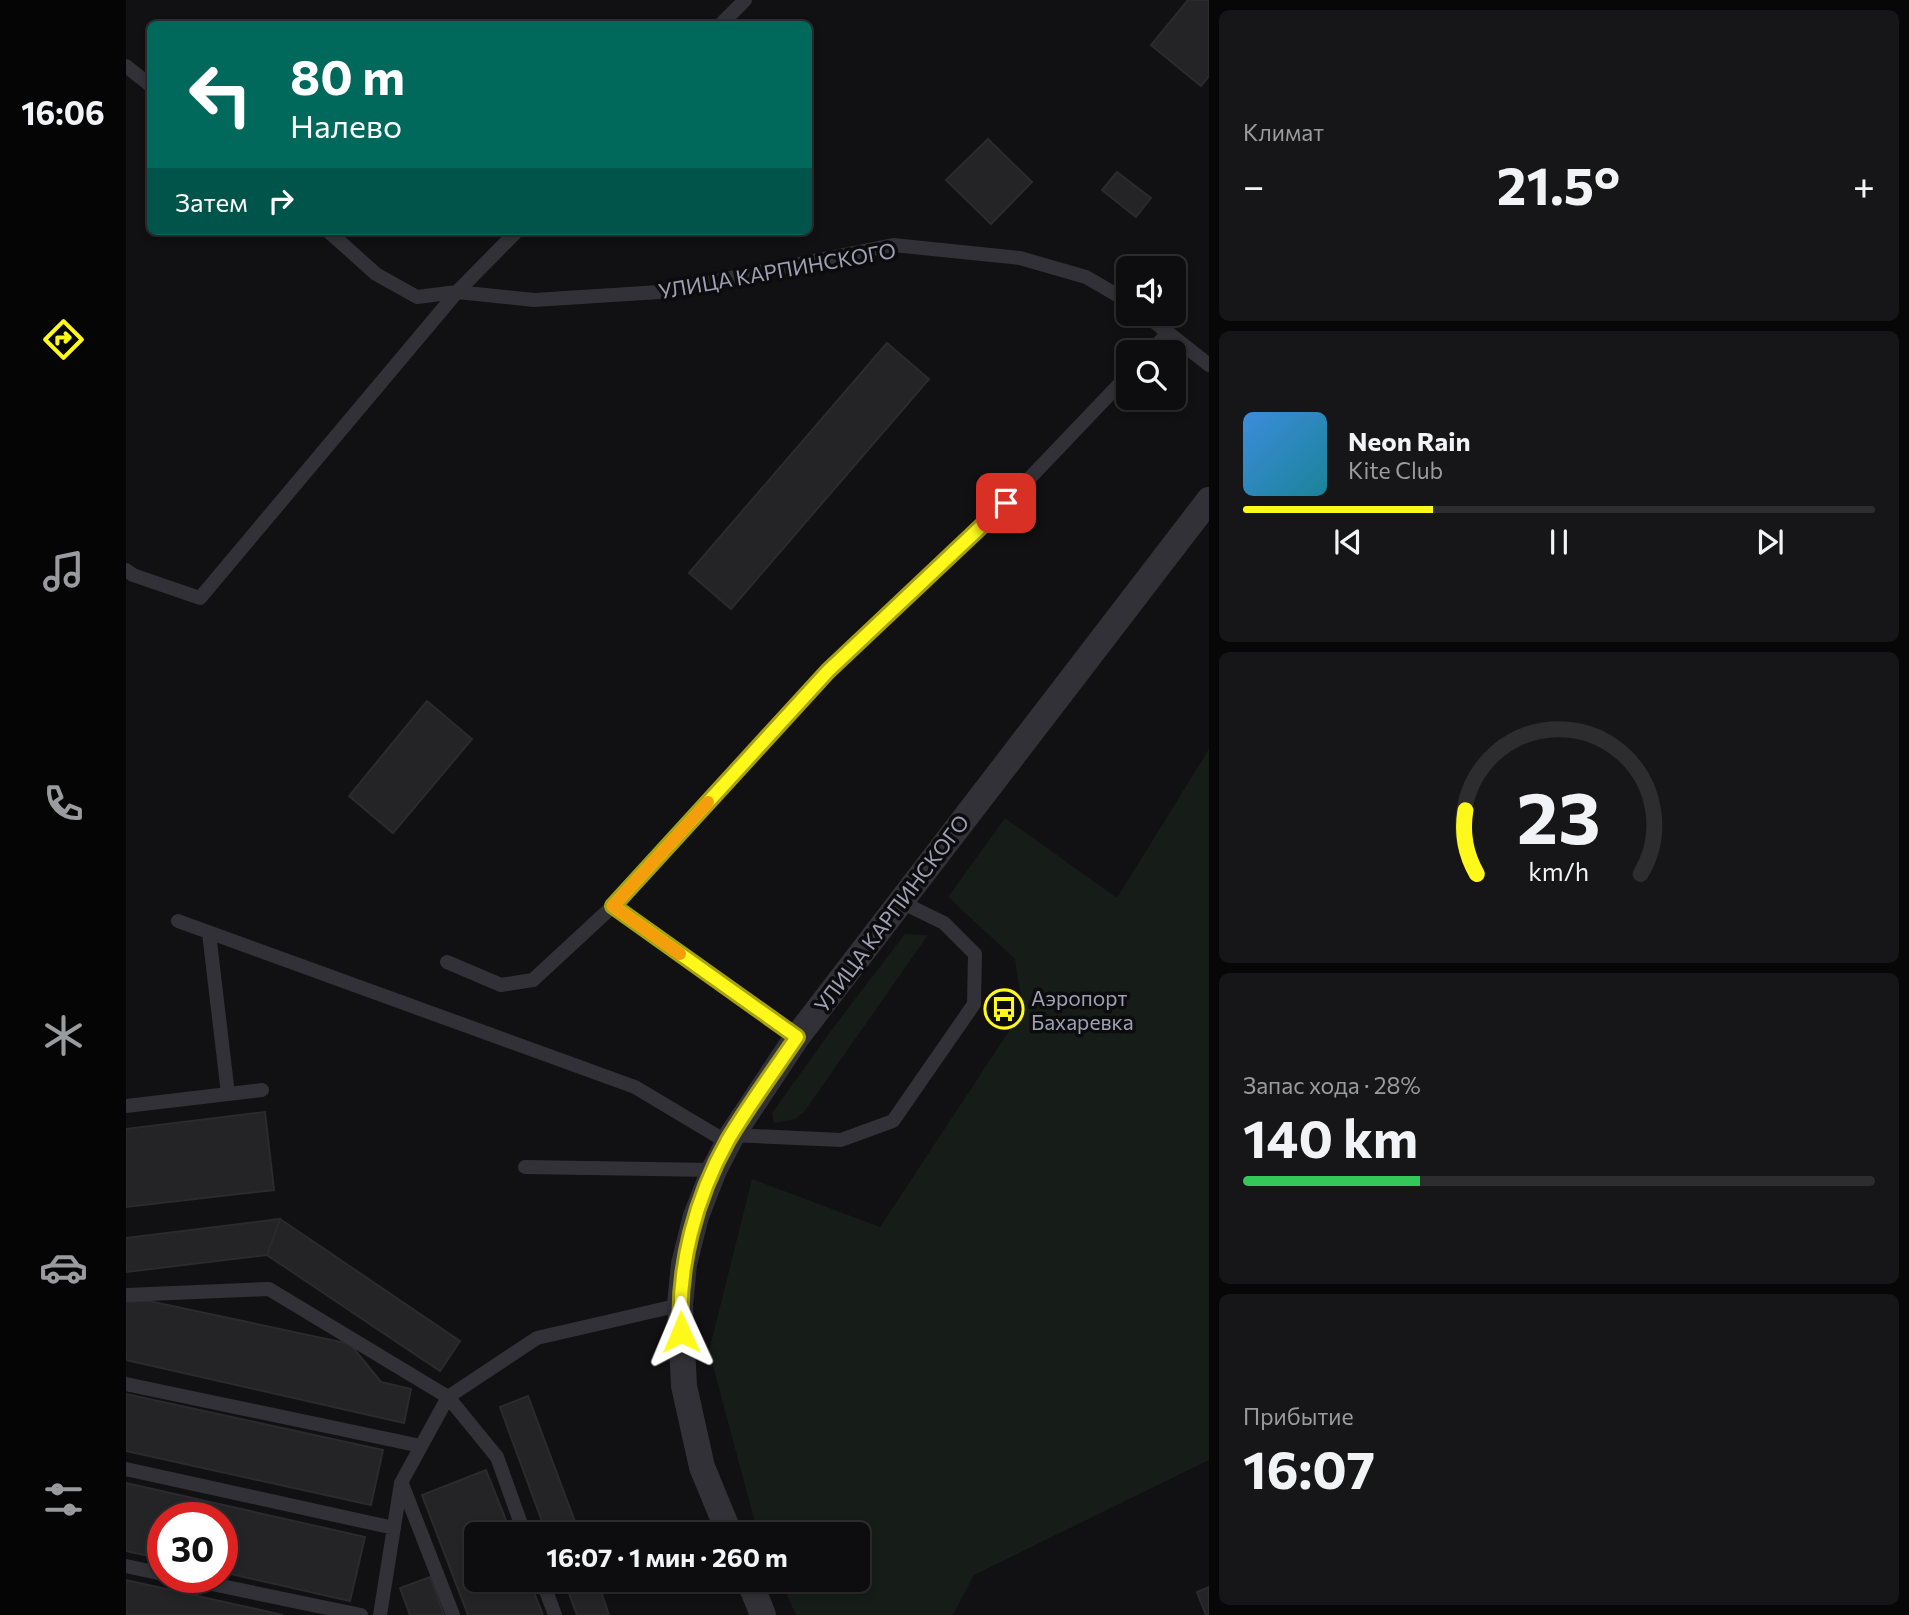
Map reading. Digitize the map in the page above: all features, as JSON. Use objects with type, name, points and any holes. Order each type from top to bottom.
[{"type":"street","name":"УЛИЦА КАРПИНСКОГО","points":[[725,1522],[702,1467],[684,1386],[680,1305],[684,1264],[696,1216],[713,1170],[729,1139],[797,1037],[1209,500]]},
{"type":"street","points":[[754,1592],[763,1615]]},
{"type":"lane","points":[[724,21],[745,0]]},
{"type":"lane","points":[[126,66],[147,83]]},
{"type":"lane","name":"УЛИЦА КАРПИНСКОГО","points":[[332,235],[376,274],[417,297],[457,292],[534,299],[660,292],[894,245],[1020,258],[1086,276],[1116,294]]},
{"type":"lane","points":[[126,570],[133,575],[200,598],[457,292],[513,235]]},
{"type":"lane","points":[[1159,326],[1209,365]]},
{"type":"lane","points":[[1161,340],[1168,333]]},
{"type":"lane","points":[[447,962],[501,985],[533,980],[613,906],[828,671],[1006,503],[1116,388]]},
{"type":"lane","points":[[178,922],[635,1087],[729,1139],[841,1140],[893,1121],[974,1004],[975,954],[944,923],[899,901]]},
{"type":"lane","points":[[613,906],[797,1037]]},
{"type":"lane","points":[[209,933],[228,1094]]},
{"type":"lane","points":[[126,1106],[262,1090]]},
{"type":"lane","points":[[525,1167],[713,1170]]},
{"type":"lane","points":[[126,1295],[269,1289],[447,1397],[497,1457],[521,1522]]},
{"type":"lane","points":[[380,1615],[401,1483],[447,1397],[537,1338],[680,1305]]},
{"type":"lane","points":[[126,1384],[421,1446]]},
{"type":"lane","points":[[126,1469],[394,1528]]},
{"type":"lane","points":[[401,1483],[453,1615]]},
{"type":"lane","points":[[126,1566],[147,1571]]},
{"type":"lane","points":[[238,1589],[361,1615]]},
{"type":"lane","points":[[546,1592],[555,1615]]},
{"type":"shaded area","points":[[1209,749],[1209,1460],[974,1575],[953,1615],[796,1615],[785,1592],[870,1592],[870,1522],[755,1522],[709,1351],[752,1179],[880,1227],[1023,1010],[1015,959],[948,897],[1005,818],[1117,898]]},
{"type":"shaded area","points":[[905,934],[928,935],[804,1112],[795,1119],[774,1123],[772,1113]]},
{"type":"building","points":[[1188,0],[1209,0],[1209,76],[1201,86],[1151,45]]},
{"type":"building","points":[[988,139],[1032,182],[991,224],[946,180]]},
{"type":"building","points":[[1117,172],[1151,198],[1136,217],[1102,190]]},
{"type":"building","points":[[887,343],[929,379],[731,609],[689,573]]},
{"type":"building","points":[[427,701],[472,739],[393,833],[349,796]]},
{"type":"building","points":[[265,1112],[274,1190],[126,1207],[126,1129]]},
{"type":"building","points":[[280,1219],[460,1341],[440,1371],[267,1255]]},
{"type":"building","points":[[280,1219],[267,1255],[126,1272],[126,1238]]},
{"type":"building","points":[[149,1301],[350,1344],[381,1382],[411,1389],[404,1423],[126,1360],[126,1302]]},
{"type":"building","points":[[126,1394],[383,1450],[371,1505],[126,1451]]},
{"type":"building","points":[[528,1396],[575,1522],[542,1522],[500,1407]]},
{"type":"building","points":[[486,1470],[507,1522],[464,1522],[464,1592],[534,1592],[543,1615],[468,1615],[422,1495]]},
{"type":"building","points":[[126,1483],[210,1502],[147,1502],[147,1556],[126,1551]]},
{"type":"building","points":[[238,1508],[365,1537],[350,1601],[238,1576]]},
{"type":"building","points":[[430,1577],[444,1615],[410,1615],[400,1588]]},
{"type":"building","points":[[126,1580],[147,1585],[147,1593],[184,1593],[283,1615],[126,1615]]},
{"type":"building","points":[[1209,1587],[1209,1615],[1206,1615],[1197,1592]]},
{"type":"building","points":[[568,1592],[601,1592],[609,1615],[577,1615]]},
{"type":"slow traffic","points":[[680,954],[613,906],[708,802]]},
{"type":"place","name":"Аэропорт Бахаревка","points":[[1004,1009]]},
{"type":"route","points":[[681,1332],[680,1305],[684,1264],[696,1216],[713,1170],[727,1142],[797,1037],[613,906],[828,671],[1006,503]]}]
